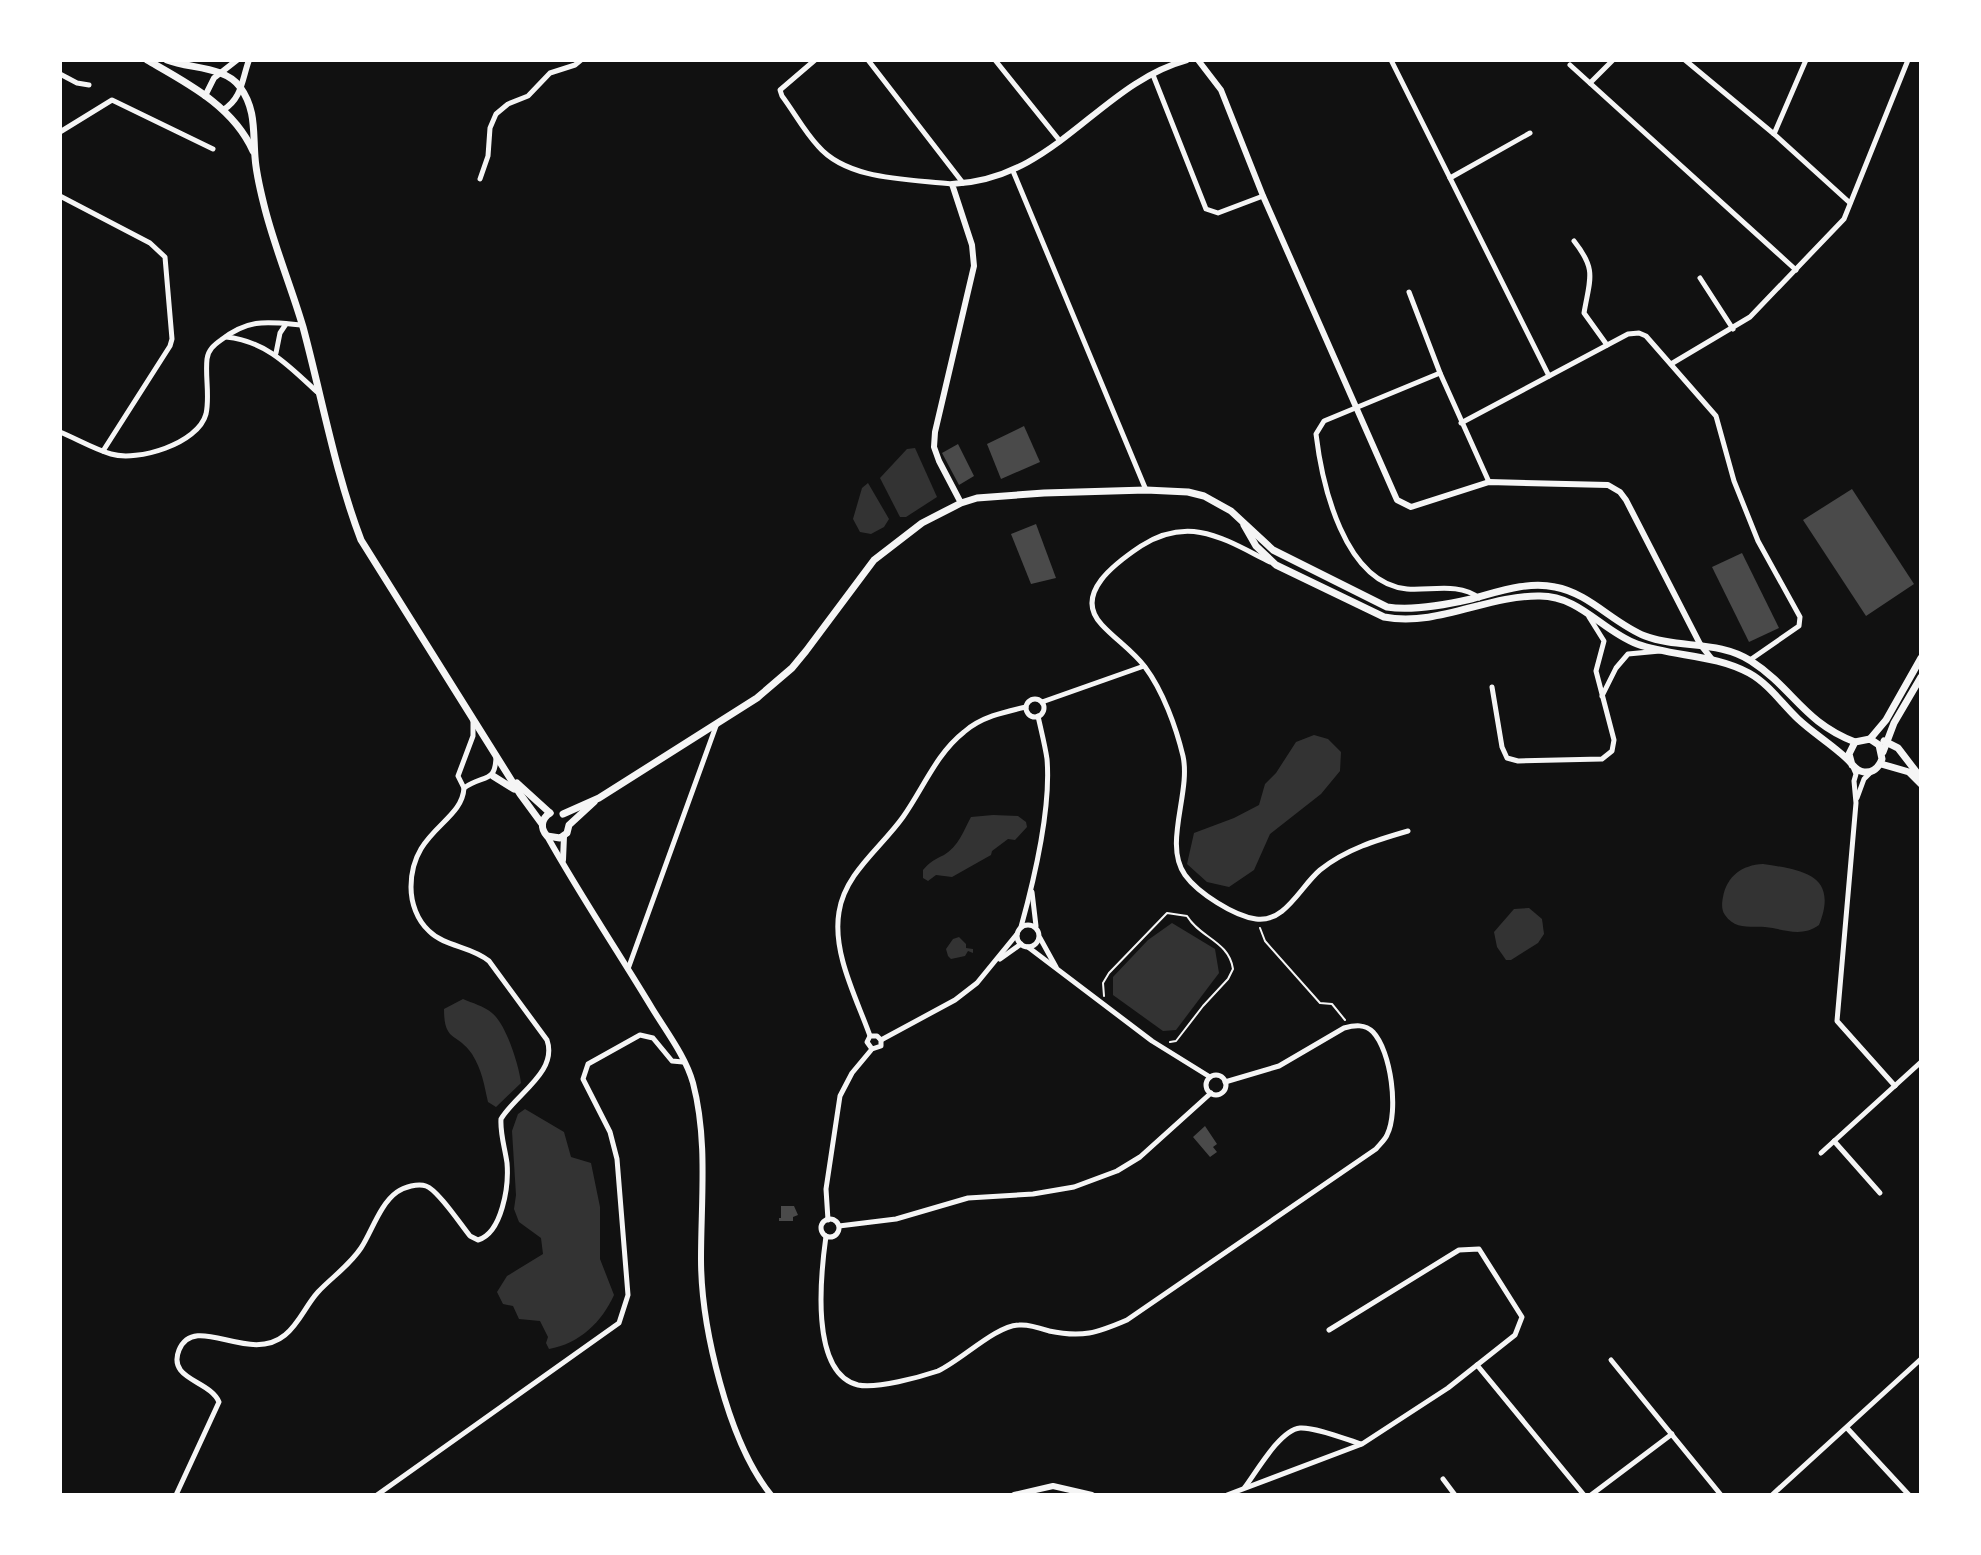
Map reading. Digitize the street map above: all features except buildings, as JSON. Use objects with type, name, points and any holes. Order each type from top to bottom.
[{"type":"main road","points":[[147,60],[223,110],[241,130],[255,156]]},
{"type":"main road","points":[[167,60],[193,69],[222,73],[240,87],[253,116],[255,156],[264,206],[302,325],[347,500],[361,540],[547,836],[555,839],[564,836],[569,825],[599,798]]},
{"type":"main road","points":[[512,779],[550,813],[563,814],[599,798],[757,698],[792,668],[874,560],[922,523],[961,503],[993,496],[1146,490],[1188,492],[1217,501],[1282,555],[1387,607],[1400,609],[1458,601],[1473,594],[1518,588],[1557,587],[1573,593],[1627,628],[1648,637],[1700,644],[1750,660],[1826,729],[1855,742],[1877,741],[1898,748]]},
{"type":"main road","points":[[1240,519],[1258,553],[1276,565],[1384,617],[1422,619],[1538,595],[1565,599],[1635,643],[1711,658],[1736,667],[1764,684],[1803,724],[1863,772],[1872,771],[1881,764],[1883,754],[1877,741],[1886,720],[1918,679]]},
{"type":"main road","points":[[1258,553],[1282,555]]},
{"type":"main road","points":[[1877,741],[1894,723],[1918,679],[1921,658]]},
{"type":"main road","points":[[1736,667],[1748,667],[1750,660]]},
{"type":"main road","points":[[1894,723],[1892,741],[1921,781]]},
{"type":"main road","points":[[1852,765],[1849,754],[1855,742]]},
{"type":"main road","points":[[1881,764],[1902,768],[1921,781]]},
{"type":"main road","points":[[493,776],[520,794]]},
{"type":"main road","points":[[542,824],[550,813]]},
{"type":"main road","points":[[563,814],[569,825]]},
{"type":"street","points":[[205,96],[209,85],[237,60]]},
{"type":"street","points":[[223,110],[233,103],[249,60]]},
{"type":"street","points":[[480,179],[488,156],[490,128],[496,114],[508,104],[528,96],[550,73],[581,60]]},
{"type":"street","points":[[815,60],[780,90],[819,148],[834,159],[863,171],[952,184],[964,184],[1013,171],[1032,162],[1153,75],[1187,60]]},
{"type":"street","points":[[868,60],[964,184]]},
{"type":"street","points":[[995,60],[1060,141]]},
{"type":"street","points":[[1198,60],[1221,90],[1263,196],[1397,500],[1411,507],[1489,482],[1608,485],[1620,492],[1700,644],[1711,658]]},
{"type":"street","points":[[1391,60],[1549,376]]},
{"type":"street","points":[[1590,83],[1613,60]]},
{"type":"street","points":[[1685,60],[1850,203]]},
{"type":"street","points":[[1693,67],[1696,60]]},
{"type":"street","points":[[1774,134],[1806,60]]},
{"type":"street","points":[[1671,364],[1750,317],[1844,219],[1908,60]]},
{"type":"street","points":[[1570,65],[1796,270]]},
{"type":"street","points":[[60,74],[89,85]]},
{"type":"street","points":[[1153,75],[1206,209],[1218,213],[1263,196]]},
{"type":"street","points":[[60,132],[109,101],[117,101],[213,149]]},
{"type":"street","points":[[1450,178],[1530,133]]},
{"type":"street","points":[[1013,171],[1146,490]]},
{"type":"street","points":[[952,184],[972,245],[974,266],[934,447],[961,503]]},
{"type":"street","points":[[60,196],[150,243],[165,257],[172,339],[103,451]]},
{"type":"street","points":[[1574,241],[1588,259],[1591,272],[1584,313],[1607,345]]},
{"type":"street","points":[[1700,278],[1733,329]]},
{"type":"street","points":[[1409,292],[1461,423],[1489,482]]},
{"type":"street","points":[[60,432],[120,456],[174,445],[193,434],[205,416],[207,357],[210,350],[238,328],[255,322],[302,325]]},
{"type":"street","points":[[276,353],[280,333],[286,324]]},
{"type":"street","points":[[1461,423],[1628,334],[1646,336],[1716,416],[1734,481],[1758,541],[1801,622],[1750,660]]},
{"type":"street","points":[[225,337],[239,338],[276,353],[321,395]]},
{"type":"street","points":[[1440,373],[1324,421],[1316,434],[1320,465],[1328,498],[1355,554],[1373,574],[1392,587],[1473,594],[1480,607]]},
{"type":"street","points":[[1258,553],[1207,532],[1172,531],[1133,551],[1105,575],[1093,592],[1092,603],[1097,619],[1144,666],[1165,707],[1183,757],[1185,788],[1176,846],[1180,864],[1194,883],[1234,913],[1266,920],[1281,912],[1310,879],[1338,858],[1364,844],[1408,831]]},
{"type":"street","points":[[1492,687],[1502,747],[1507,758],[1518,761],[1602,759],[1612,751],[1614,740],[1596,671],[1604,641],[1581,608]]},
{"type":"street","points":[[1602,697],[1616,668],[1628,654],[1664,651]]},
{"type":"street","points":[[872,1049],[868,1045],[870,1036],[847,975],[837,929],[843,895],[860,868],[892,833],[952,744],[977,722],[1026,707],[1032,699],[1042,702],[1144,666]]},
{"type":"street","points":[[1042,702],[1044,708],[1038,716],[1047,760],[1047,785],[1032,889],[1021,927],[977,983],[955,1000],[881,1040],[879,1048],[872,1049],[852,1073],[836,1109],[826,1189],[828,1220],[822,1227],[826,1236],[821,1278],[822,1319],[829,1357],[843,1376],[861,1385],[926,1375],[952,1364],[999,1331],[1019,1325],[1068,1335],[1106,1330],[1127,1320],[1376,1149],[1387,1135],[1391,1122],[1391,1078],[1386,1059],[1373,1032],[1365,1026],[1350,1026],[1279,1066],[1225,1082]]},
{"type":"street","points":[[1026,707],[1031,716],[1038,716]]},
{"type":"street","points":[[176,1495],[219,1402],[212,1392],[177,1367],[180,1346],[186,1340],[203,1334],[250,1346],[275,1342],[283,1337],[317,1293],[354,1258],[389,1200],[403,1189],[416,1185],[430,1188],[470,1236],[478,1240],[492,1232],[498,1221],[506,1180],[501,1119],[547,1066],[550,1050],[547,1040],[489,961],[481,954],[440,940],[419,919],[411,883],[414,859],[431,833],[459,805],[464,788],[458,776],[473,736],[474,718]]},
{"type":"street","points":[[628,969],[716,726]]},
{"type":"street","points":[[464,788],[493,776],[496,754]]},
{"type":"street","points":[[1852,765],[1856,774],[1856,803],[1837,1021],[1895,1086]]},
{"type":"street","points":[[1856,803],[1864,779],[1872,771]]},
{"type":"street","points":[[547,836],[691,1078],[700,1125],[703,1184],[701,1261],[709,1332],[734,1427],[747,1459],[771,1495]]},
{"type":"street","points":[[563,864],[564,836]]},
{"type":"street","points":[[1032,889],[1036,927],[1059,971]]},
{"type":"street","points":[[1021,927],[1029,924],[1036,927]]},
{"type":"street","points":[[1017,934],[1021,944],[1157,1044],[1210,1077],[1220,1076],[1225,1082]]},
{"type":"street","points":[[1028,947],[1036,945],[1040,938]]},
{"type":"street","points":[[995,962],[1021,944]]},
{"type":"street","points":[[377,1495],[619,1323],[628,1295],[617,1159],[610,1132],[587,1090],[584,1070],[595,1059],[640,1035],[653,1038],[672,1061],[683,1062]]},
{"type":"street","points":[[870,1036],[881,1040]]},
{"type":"street","points":[[1821,1153],[1921,1062]]},
{"type":"street","points":[[1210,1077],[1206,1084],[1211,1093]]},
{"type":"street","points":[[839,1226],[896,1219],[968,1198],[1033,1194],[1074,1187],[1117,1171],[1140,1157],[1211,1093],[1222,1092],[1225,1082]]},
{"type":"street","points":[[1834,1141],[1880,1193]]},
{"type":"street","points":[[828,1220],[835,1221],[839,1226]]},
{"type":"street","points":[[826,1236],[836,1235],[839,1226]]},
{"type":"street","points":[[1227,1495],[1362,1444],[1409,1415],[1515,1335],[1522,1317],[1479,1249],[1459,1250],[1329,1330]]},
{"type":"street","points":[[1772,1495],[1921,1359]]},
{"type":"street","points":[[1611,1360],[1721,1495]]},
{"type":"street","points":[[1477,1365],[1584,1495]]},
{"type":"street","points":[[1243,1489],[1281,1438],[1290,1431],[1302,1428],[1362,1444]]},
{"type":"street","points":[[1847,1428],[1909,1495]]},
{"type":"street","points":[[1591,1495],[1672,1434]]},
{"type":"street","points":[[1443,1479],[1455,1495]]},
{"type":"street","points":[[1014,1495],[1053,1486],[1092,1495]]},
{"type":"path","points":[[1104,1006],[1103,983],[1109,973],[1167,913],[1187,916],[1192,925],[1229,952],[1233,969],[1176,1041],[1157,1044]]},
{"type":"path","points":[[1257,919],[1265,941],[1320,1003],[1332,1004],[1350,1026]]},
{"type":"shaded area","points":[[915,448],[937,497],[906,517],[900,517],[880,478],[907,449]]},
{"type":"shaded area","points":[[868,483],[889,519],[884,527],[871,534],[860,532],[853,519],[862,488]]},
{"type":"shaded area","points":[[1314,735],[1328,739],[1341,752],[1340,771],[1321,794],[1270,834],[1254,870],[1229,887],[1207,882],[1187,864],[1194,833],[1259,805],[1265,784],[1296,742]]},
{"type":"shaded area","points":[[1018,816],[1027,827],[1015,840],[1008,839],[991,855],[952,877],[936,875],[928,881],[923,878],[923,870],[953,848],[971,817]]},
{"type":"shaded area","points":[[1763,864],[1804,873],[1821,885],[1824,908],[1819,925],[1806,931],[1792,932],[1744,926],[1729,920],[1722,906],[1728,883],[1742,869]]},
{"type":"shaded area","points":[[1529,908],[1542,919],[1544,934],[1538,943],[1506,960],[1497,947],[1494,932],[1514,909]]},
{"type":"shaded area","points":[[1172,923],[1215,949],[1219,973],[1176,1030],[1163,1031],[1113,995],[1113,977],[1148,940]]},
{"type":"shaded area","points":[[959,937],[966,948],[973,949],[973,953],[968,951],[965,956],[951,959],[946,949],[953,939]]},
{"type":"shaded area","points":[[463,999],[485,1008],[497,1018],[515,1056],[521,1083],[496,1107],[488,1102],[472,1054],[446,1027],[444,1009]]},
{"type":"shaded area","points":[[525,1109],[564,1132],[571,1157],[591,1163],[600,1207],[600,1259],[614,1295],[596,1323],[580,1337],[549,1349],[546,1343],[548,1337],[540,1321],[519,1319],[513,1306],[503,1304],[497,1292],[507,1276],[543,1254],[541,1238],[519,1222],[514,1209],[512,1131],[518,1114]]}]
